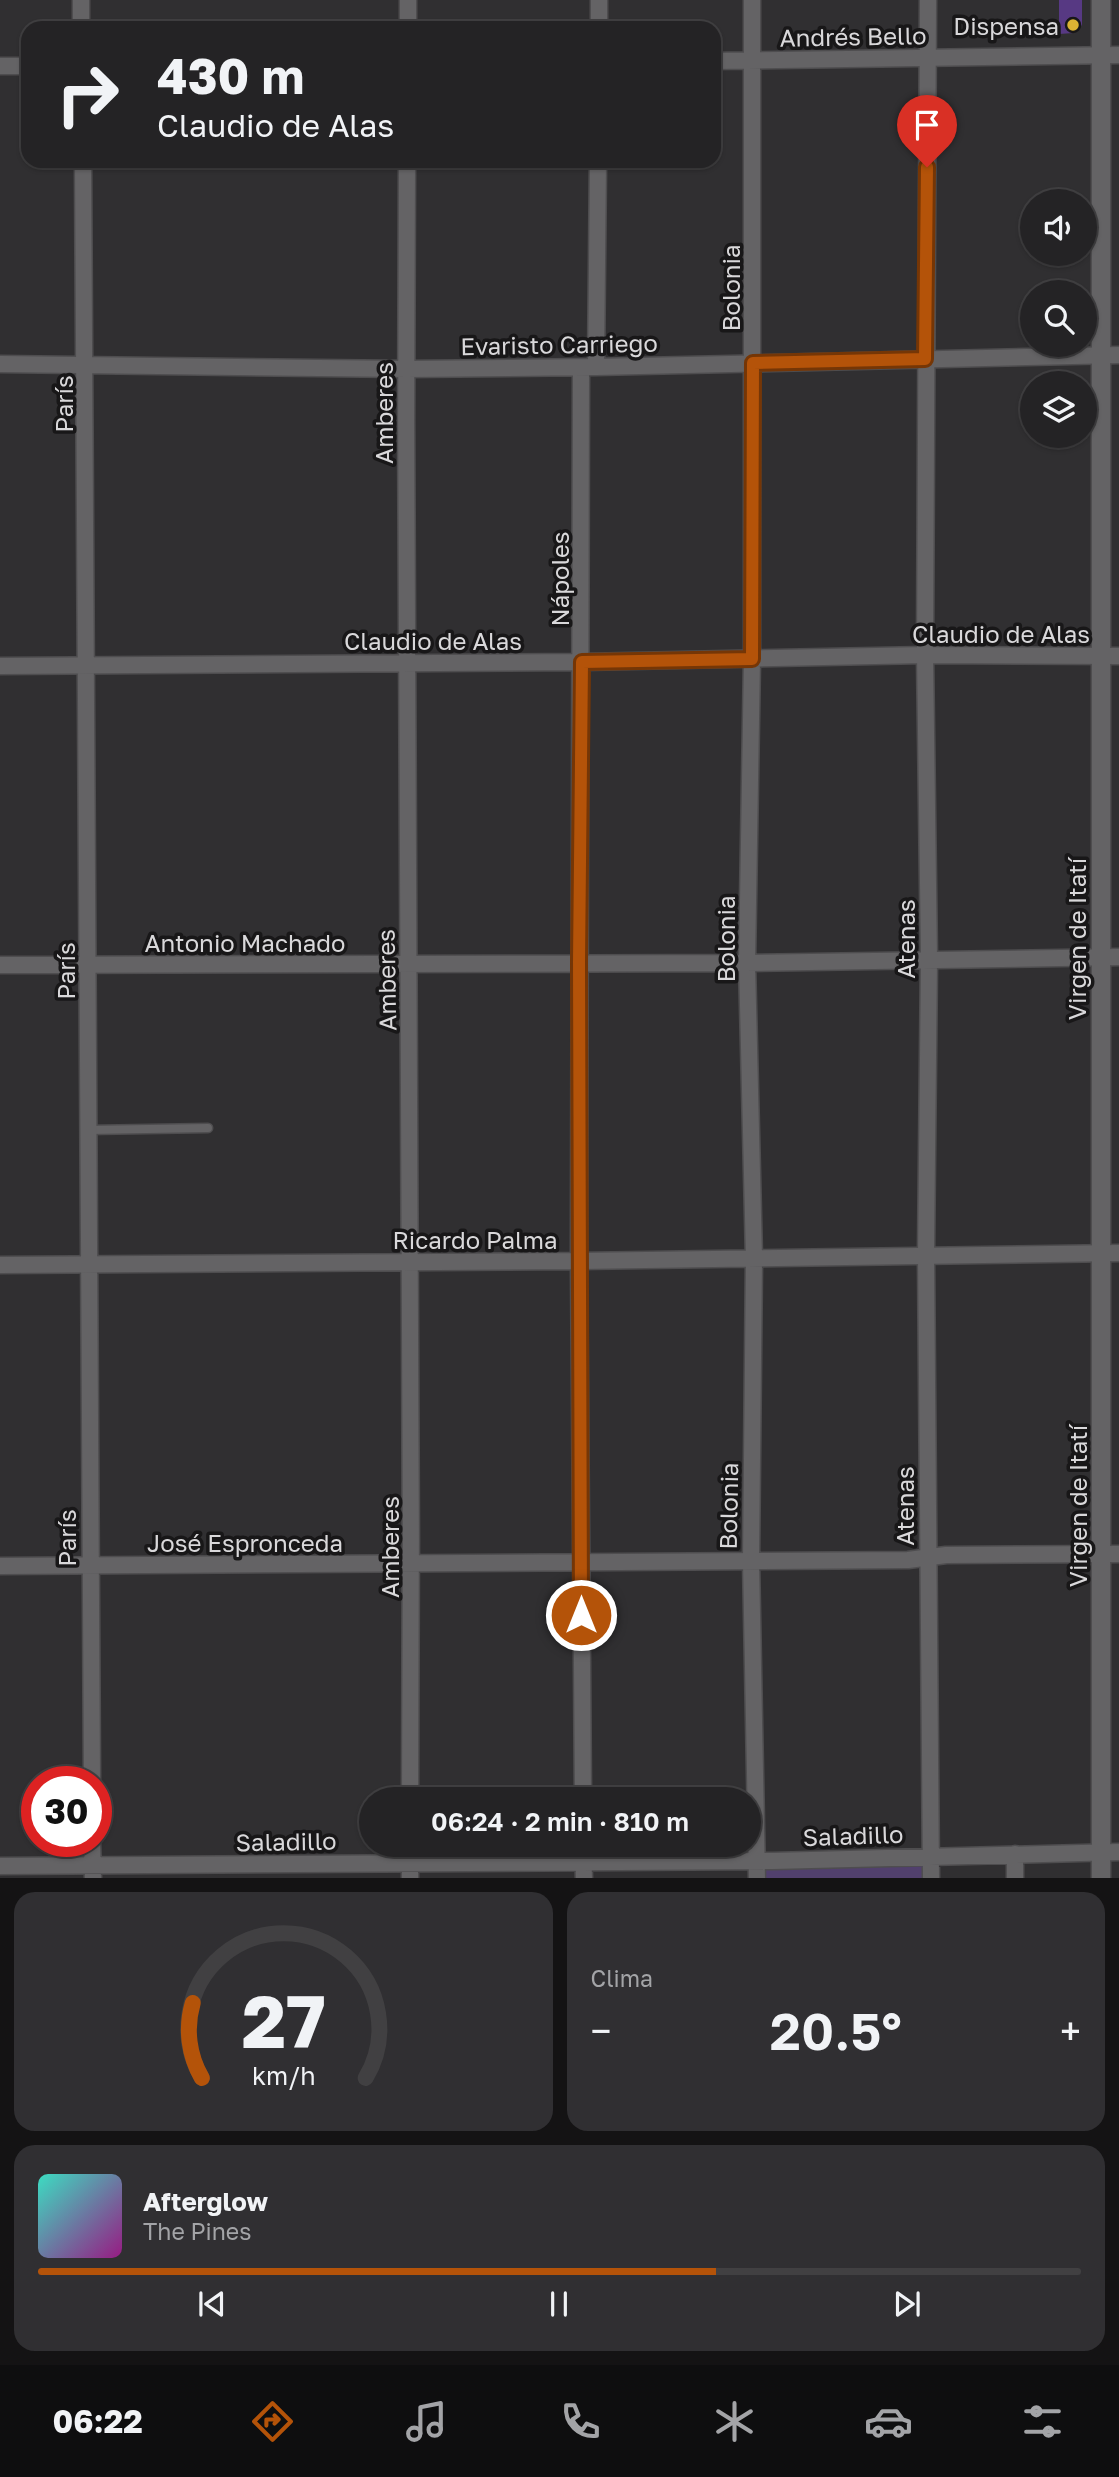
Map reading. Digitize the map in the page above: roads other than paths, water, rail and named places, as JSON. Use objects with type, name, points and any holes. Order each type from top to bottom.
[{"type":"street","points":[[81,0],[81,21]]},
{"type":"street","points":[[408,0],[408,21]]},
{"type":"street","points":[[599,0],[599,21]]},
{"type":"street","name":"Bolonia","points":[[752,0],[752,659],[747,963],[754,1258],[751,1561],[757,1878]]},
{"type":"street","name":"Atenas","points":[[928,0],[925,656],[929,959],[926,1255],[930,1878]]},
{"type":"street","name":"Virgen de Itatí","points":[[1101,0],[1110,55],[1110,355],[1100,656],[1110,957],[1110,1852],[1101,1878]]},
{"type":"street","name":"Andrés Bello","points":[[721,61],[1110,55]]},
{"type":"street","points":[[0,66],[21,66]]},
{"type":"street","name":"París","points":[[83,168],[92,1766]]},
{"type":"street","name":"Amberes","points":[[407,168],[408,965],[412,1262],[410,1787]]},
{"type":"street","name":"Nápoles","points":[[583,1787],[579,962],[582,662],[589,368],[598,168]]},
{"type":"street","name":"Evaristo Carriego","points":[[0,363],[406,369],[589,368],[1110,355]]},
{"type":"street","name":"Claudio de Alas","points":[[0,666],[1119,656]]},
{"type":"street","name":"Antonio Machado","points":[[0,965],[747,963],[1110,957]]},
{"type":"street","name":"Ricardo Palma","points":[[0,1265],[579,1261],[1110,1253]]},
{"type":"street","name":"José Espronceda","points":[[0,1566],[580,1563],[1110,1554]]},
{"type":"street","name":"Saladillo","points":[[0,1866],[93,1872],[583,1871],[756,1861],[1110,1852]]},
{"type":"street","points":[[1015,1854],[1015,1878]]},
{"type":"lane","points":[[88,1130],[208,1128]]},
{"type":"place","name":"Dispensa","points":[[1073,25]]}]
